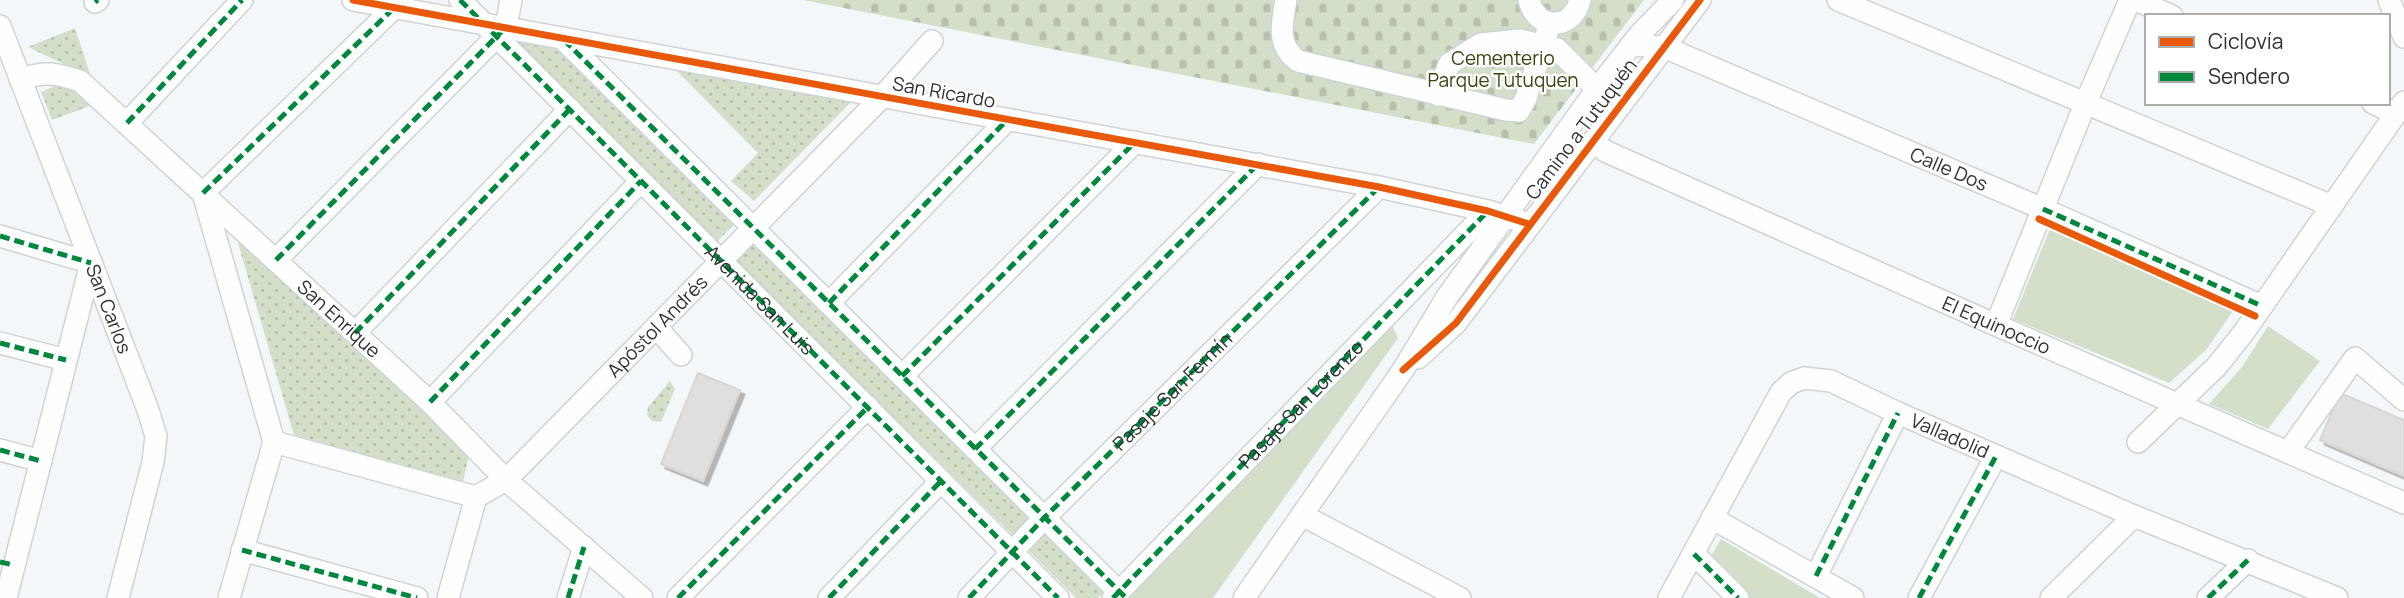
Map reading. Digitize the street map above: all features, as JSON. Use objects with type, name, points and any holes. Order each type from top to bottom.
[{"type":"street","points":[[127,123],[242,0]]},
{"type":"street","name":"San Ricardo","points":[[352,0],[496,29],[562,38],[1379,187],[1497,213],[1529,224]]},
{"type":"street","name":"Avenida San Luis","points":[[460,0],[496,29],[570,109],[1058,598]]},
{"type":"street","points":[[276,260],[496,29],[511,0]]},
{"type":"street","points":[[1286,0],[1282,38],[1288,52],[1298,61],[1506,110],[1519,111],[1526,98],[1550,23]]},
{"type":"street","points":[[1529,0],[1535,15],[1550,23],[1560,23],[1572,18],[1580,0]]},
{"type":"street","name":"Camino a Tutuquén","points":[[1244,598],[1403,370],[1497,213],[1632,45],[1673,0]]},
{"type":"street","name":"Camino a Tutuquén","points":[[1403,370],[1456,323],[1700,0]]},
{"type":"street","points":[[1838,0],[2332,206]]},
{"type":"street","points":[[1996,325],[2130,0]]},
{"type":"street","points":[[2136,0],[2168,14]]},
{"type":"street","points":[[2389,0],[2404,37]]},
{"type":"street","points":[[229,598],[274,442],[204,193],[394,7]]},
{"type":"street","name":"San Carlos","points":[[0,26],[156,436],[153,462],[118,598]]},
{"type":"street","points":[[562,38],[975,449],[1116,595]]},
{"type":"street","points":[[1438,95],[1449,65],[1480,44],[1520,40],[1557,49],[1597,89],[1613,113]]},
{"type":"street","name":"Apóstol Andrés","points":[[476,497],[506,480],[883,97],[932,41]]},
{"type":"street","name":"Calle Dos","points":[[1632,45],[1664,47],[2262,306]]},
{"type":"street","name":"San Enrique","points":[[20,79],[49,73],[80,81],[430,402],[506,480],[642,598]]},
{"type":"street","points":[[2138,442],[2217,366],[2262,306],[2399,107]]},
{"type":"street","points":[[355,333],[570,109]]},
{"type":"street","points":[[829,303],[1007,120]]},
{"type":"street","name":"El Equinoccio","points":[[1593,141],[1605,151],[2404,503]]},
{"type":"street","points":[[902,376],[1135,142]]},
{"type":"street","points":[[975,449],[1258,164]]},
{"type":"street","points":[[430,402],[642,181]]},
{"type":"street","name":"Pasaje San Fermín","points":[[969,598],[1044,519],[1379,187]]},
{"type":"street","name":"Pasaje San Lorenzo","points":[[1116,595],[1497,213]]},
{"type":"street","points":[[0,236],[91,263],[41,461],[7,564],[6,598]]},
{"type":"street","points":[[656,327],[681,355]]},
{"type":"street","points":[[0,343],[66,360]]},
{"type":"street","points":[[2288,452],[2354,358],[2404,400]]},
{"type":"street","name":"Valladolid","points":[[1669,598],[1781,392],[1791,383],[1815,377],[1832,382],[2134,516],[2337,598]]},
{"type":"street","points":[[678,598],[868,407]]},
{"type":"street","points":[[1816,576],[1898,413]]},
{"type":"street","points":[[274,442],[476,497],[448,598]]},
{"type":"street","points":[[0,450],[41,461]]},
{"type":"street","points":[[1919,598],[1996,456]]},
{"type":"street","points":[[829,598],[941,481]]},
{"type":"street","points":[[1302,515],[1460,598]]},
{"type":"street","points":[[2051,598],[2134,516]]},
{"type":"street","points":[[1712,518],[1853,598]]},
{"type":"street","points":[[568,598],[584,547]]},
{"type":"street","points":[[242,550],[417,598]]},
{"type":"street","points":[[1694,554],[1738,598]]},
{"type":"street","points":[[2208,598],[2248,560]]},
{"type":"green space","name":"Cementerio Parque Tutuquen","points":[[803,0],[1644,0],[1534,144]]},
{"type":"green space","points":[[75,28],[91,77],[28,47]]},
{"type":"green space","points":[[512,39],[567,45],[739,219],[716,243]]},
{"type":"green space","points":[[676,70],[855,98],[754,201],[731,181],[758,153]]},
{"type":"green space","points":[[57,85],[75,89],[90,106],[52,120],[41,92]]},
{"type":"green space","points":[[2051,226],[2233,311],[2206,350],[2169,383],[2013,319]]},
{"type":"green space","points":[[236,236],[470,450],[463,482],[294,435]]},
{"type":"green space","points":[[756,237],[1035,521],[1017,539],[733,258]]},
{"type":"green space","points":[[1392,325],[1398,338],[1213,598],[1124,598]]},
{"type":"green space","points":[[2268,326],[2320,361],[2268,429],[2209,404],[2242,367]]},
{"type":"green space","points":[[670,381],[675,389],[661,422],[652,421],[647,415],[648,407]]},
{"type":"green space","points":[[1048,527],[1108,588],[1098,598],[1076,598],[1027,549]]},
{"type":"green space","points":[[1721,539],[1820,598],[1750,598],[1709,560]]},
{"type":"building","points":[[698,373],[740,390],[703,481],[661,464]]},
{"type":"building","points":[[2340,393],[2404,420],[2404,476],[2320,440]]},
{"type":"marked path","points":[[127,123],[242,0]]},
{"type":"marked path","points":[[460,0],[1058,598]]},
{"type":"marked path","points":[[203,193],[395,7]]},
{"type":"marked path","points":[[276,260],[502,31]]},
{"type":"marked path","points":[[564,40],[1126,598]]},
{"type":"marked path","points":[[355,333],[570,109]]},
{"type":"marked path","points":[[829,303],[1007,120]]},
{"type":"marked path","points":[[902,376],[1135,142]]},
{"type":"marked path","points":[[975,449],[1258,164]]},
{"type":"marked path","points":[[430,402],[641,181]]},
{"type":"marked path","points":[[969,598],[1044,518],[1379,187]]},
{"type":"marked path","points":[[2043,209],[2262,306]]},
{"type":"marked path","points":[[1113,598],[1488,211]]},
{"type":"marked path","points":[[0,236],[91,263]]},
{"type":"marked path","points":[[0,343],[66,360]]},
{"type":"marked path","points":[[678,598],[868,407]]},
{"type":"marked path","points":[[1816,576],[1898,413]]},
{"type":"marked path","points":[[0,450],[41,461]]},
{"type":"marked path","points":[[1919,598],[1996,456]]},
{"type":"marked path","points":[[829,598],[941,481]]},
{"type":"marked path","points":[[568,598],[584,547]]},
{"type":"marked path","points":[[242,550],[417,598]]},
{"type":"marked path","points":[[1694,554],[1738,598]]},
{"type":"marked path","points":[[2208,598],[2248,560]]},
{"type":"marked path","points":[[0,562],[14,565]]},
{"type":"cycle path","points":[[353,0],[1379,187],[1488,211],[1529,224]]},
{"type":"cycle path","points":[[1403,370],[1456,323],[1700,0]]},
{"type":"cycle path","points":[[2039,219],[2255,316]]}]
